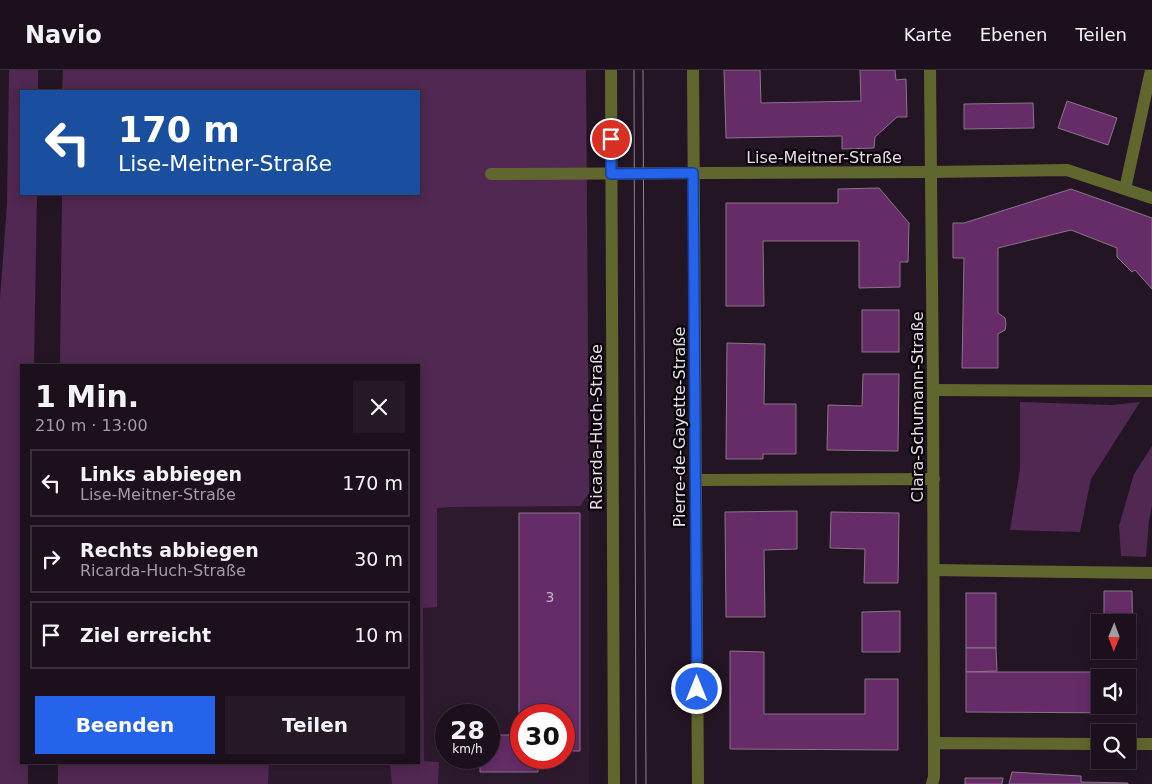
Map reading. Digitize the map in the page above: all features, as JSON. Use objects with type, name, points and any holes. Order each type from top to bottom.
[{"type":"street","name":"Ricarda-Huch-Straße","points":[[610,70],[614,784]]},
{"type":"street","name":"Pierre-de-Gayette-Straße","points":[[693,70],[698,784]]},
{"type":"street","name":"Clara-Schumann-Straße","points":[[930,70],[934,479],[934,777],[932,784]]},
{"type":"street","points":[[1125,189],[1151,70]]},
{"type":"street","name":"Lise-Meitner-Straße","points":[[491,174],[1067,170],[1152,198]]},
{"type":"street","points":[[933,390],[1152,391]]},
{"type":"street","points":[[696,480],[934,479]]},
{"type":"street","points":[[934,570],[1152,573]]},
{"type":"street","points":[[934,743],[1091,744]]},
{"type":"street","points":[[1136,744],[1152,744]]},
{"type":"shaded area","points":[[9,70],[38,70],[38,90],[20,90],[20,195],[37,195],[34,364],[20,364],[20,764],[28,764],[28,784],[0,784],[0,299],[7,204]]},
{"type":"shaded area","points":[[63,70],[586,70],[589,493],[580,506],[437,508],[437,607],[423,608],[424,761],[435,762],[435,769],[439,769],[438,784],[392,784],[390,764],[420,764],[420,364],[60,364],[62,195],[420,195],[420,90],[62,90]]},
{"type":"shaded area","points":[[586,70],[589,784],[72,784],[72,764],[420,764],[420,91]]},
{"type":"shaded area","points":[[1020,402],[1112,405],[1140,402],[1091,479],[1080,532],[1010,530],[1020,469]]},
{"type":"shaded area","points":[[1152,446],[1152,506],[1146,557],[1121,556],[1119,526],[1134,474]]},
{"type":"shaded area","points":[[58,764],[269,764],[268,784],[58,784]]},
{"type":"building","points":[[724,70],[760,70],[761,103],[861,101],[860,70],[895,70],[896,80],[906,79],[907,117],[897,117],[875,137],[874,148],[842,149],[842,136],[726,138]]},
{"type":"building","points":[[1067,101],[1117,118],[1108,145],[1058,128]]},
{"type":"building","points":[[1033,103],[1034,128],[964,129],[964,104]]},
{"type":"building","points":[[879,188],[909,223],[908,262],[900,262],[900,287],[859,288],[859,241],[763,241],[764,306],[726,306],[726,203],[838,203],[838,189]]},
{"type":"building","points":[[1071,189],[1152,218],[1152,289],[1135,270],[1132,272],[1117,257],[1117,248],[1071,230],[998,248],[998,313],[1005,318],[1006,324],[1005,330],[998,334],[998,368],[962,368],[964,258],[953,258],[953,223],[964,223]]},
{"type":"building","points":[[862,310],[899,310],[899,352],[862,352]]},
{"type":"building","points":[[727,343],[765,344],[764,404],[796,404],[796,454],[763,454],[763,459],[726,459]]},
{"type":"building","points":[[863,374],[899,374],[898,451],[827,450],[828,405],[862,406]]},
{"type":"building","points":[[797,511],[797,549],[764,550],[765,617],[726,617],[725,512]]},
{"type":"building","points":[[831,512],[899,513],[898,583],[864,583],[865,549],[830,548]]},
{"type":"building","points":[[519,513],[580,513],[580,751],[575,751],[575,704],[519,704]]},
{"type":"building","points":[[1104,591],[1132,591],[1132,614],[1104,614]]},
{"type":"building","points":[[966,593],[996,593],[996,648],[966,648]]},
{"type":"building","points":[[900,611],[900,652],[862,652],[862,612]]},
{"type":"building","points":[[966,648],[996,648],[997,671],[966,672]]},
{"type":"building","points":[[730,651],[764,652],[764,714],[865,714],[865,679],[898,679],[898,750],[730,749]]},
{"type":"building","points":[[966,672],[1091,672],[1091,713],[966,712]]},
{"type":"building","points":[[500,735],[510,735],[510,769],[538,769],[538,772],[480,772],[480,769],[500,769]]},
{"type":"building","points":[[1012,772],[1081,776],[1081,782],[1128,784],[1009,784]]},
{"type":"building","points":[[965,778],[1003,778],[1002,784],[965,784]]},
{"type":"tram line","points":[[634,70],[636,784]]},
{"type":"tram line","points":[[643,70],[646,784]]},
{"type":"route","points":[[611,139],[611,174],[693,173],[697,689]]}]
